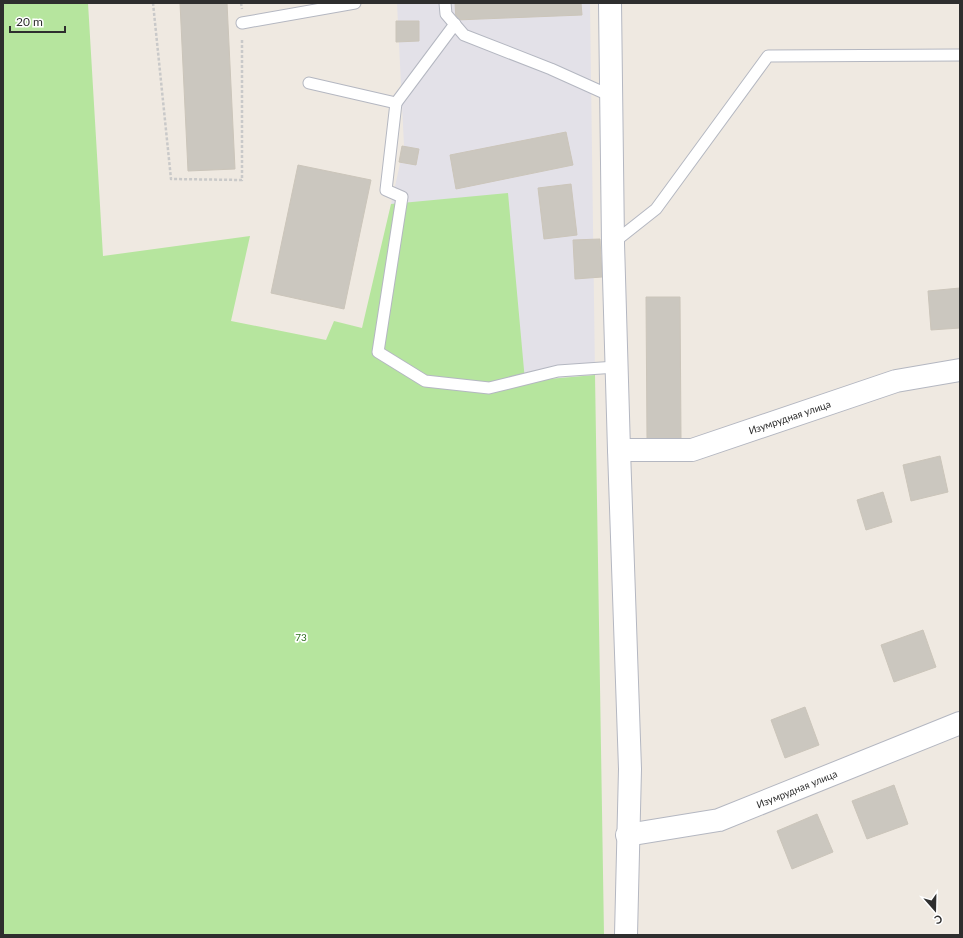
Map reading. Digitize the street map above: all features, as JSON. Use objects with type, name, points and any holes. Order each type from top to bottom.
[{"type":"street","points":[[610,3],[613,243],[618,450],[630,769],[627,835],[626,935]]},
{"type":"street","name":"Изумрудная улица","points":[[618,450],[692,450],[896,381],[960,370]]},
{"type":"street","name":"Изумрудная улица","points":[[627,835],[719,820],[960,723]]},
{"type":"lane","points":[[242,24],[355,3]]},
{"type":"lane","points":[[445,3],[446,14],[464,35],[611,96]]},
{"type":"lane","points":[[455,24],[396,103],[386,190],[402,197],[378,352],[425,382],[489,388],[558,371],[616,367]]},
{"type":"lane","points":[[613,243],[656,210],[768,56],[960,55]]},
{"type":"lane","points":[[309,83],[396,103]]},
{"type":"path","points":[[153,3],[171,179],[242,180],[241,3]]},
{"type":"shaded area","points":[[397,3],[590,3],[595,375],[525,381],[391,204],[404,146]]},
{"type":"green space","name":"73","points":[[3,3],[88,3],[103,256],[250,236],[231,321],[326,340],[334,321],[362,328],[391,204],[508,193],[525,381],[595,375],[604,935],[3,935]]},
{"type":"building","points":[[180,3],[227,3],[235,169],[188,171]]},
{"type":"building","points":[[455,3],[581,3],[582,15],[456,20]]},
{"type":"building","points":[[396,21],[419,21],[419,41],[396,42]]},
{"type":"building","points":[[566,132],[573,165],[456,189],[450,155]]},
{"type":"building","points":[[402,146],[419,149],[416,165],[399,162]]},
{"type":"building","points":[[298,165],[371,180],[344,309],[271,293]]},
{"type":"building","points":[[571,184],[577,235],[544,239],[538,188]]},
{"type":"building","points":[[600,239],[602,277],[575,279],[573,240]]},
{"type":"building","points":[[960,288],[960,328],[931,330],[928,291]]},
{"type":"building","points":[[646,297],[680,297],[681,439],[647,440]]},
{"type":"building","points":[[940,456],[948,492],[911,501],[903,465]]},
{"type":"building","points":[[883,492],[892,522],[866,530],[857,500]]},
{"type":"building","points":[[923,630],[936,667],[894,682],[881,645]]},
{"type":"building","points":[[805,707],[819,745],[785,758],[771,720]]},
{"type":"building","points":[[894,785],[908,824],[867,839],[852,801]]},
{"type":"building","points":[[817,814],[833,852],[792,869],[777,831]]}]
